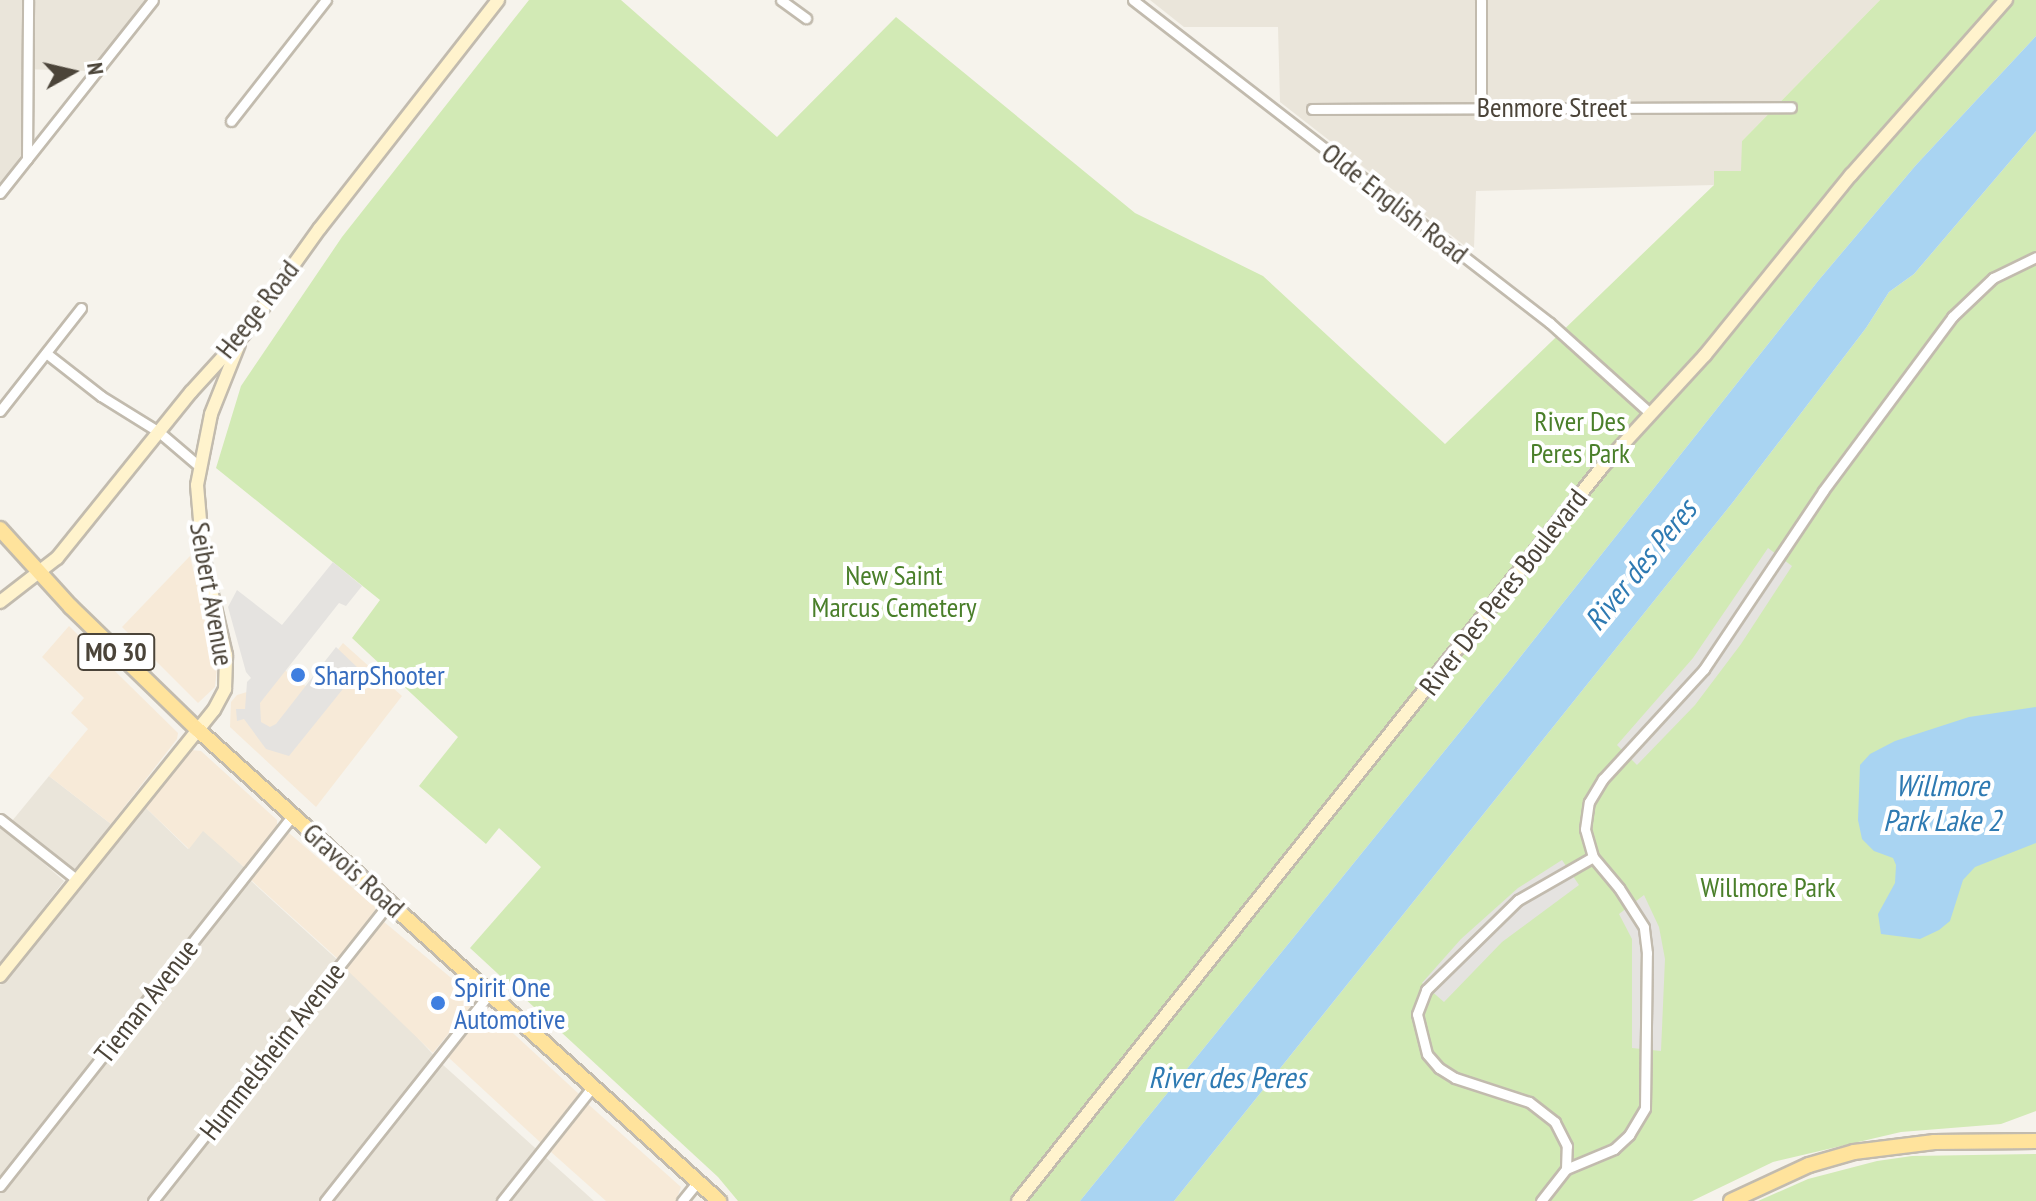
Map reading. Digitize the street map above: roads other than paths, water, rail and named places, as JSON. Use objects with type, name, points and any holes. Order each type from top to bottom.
[{"type":"main road","name":"Heege Road","points":[[0,602],[57,558],[159,432],[244,334],[312,239],[498,0]]},
{"type":"main road","name":"River Des Peres Boulevard","points":[[1018,1201],[1602,467],[1705,355],[1851,175],[2006,0]]},
{"type":"main road","name":"Seibert Avenue","points":[[0,976],[220,699],[228,670],[199,527],[199,466],[216,397],[244,334]]},
{"type":"main road","name":"Gravois Road","points":[[0,529],[39,573],[197,729],[719,1201]]},
{"type":"main road","points":[[1731,1201],[1809,1165],[1867,1150],[1934,1142],[2036,1141]]},
{"type":"street","points":[[27,159],[28,0]]},
{"type":"street","points":[[0,193],[153,0]]},
{"type":"street","points":[[231,121],[326,0]]},
{"type":"street","points":[[781,0],[793,4],[806,18]]},
{"type":"street","name":"Olde English Road","points":[[1133,0],[1550,323],[1650,413]]},
{"type":"street","points":[[1481,0],[1481,107]]},
{"type":"street","name":"Benmore Street","points":[[1312,109],[1791,107]]},
{"type":"street","points":[[1541,1201],[1566,1169],[1614,1149],[1634,1129],[1645,1108],[1647,953],[1644,927],[1619,888],[1593,857],[1585,829],[1589,802],[1603,779],[1704,669],[1823,491],[1952,317],[1993,278],[2036,257]]},
{"type":"street","points":[[0,411],[81,308]]},
{"type":"street","points":[[46,353],[101,396],[159,432],[199,466]]},
{"type":"street","name":"Tieman Avenue","points":[[0,1186],[293,815]]},
{"type":"street","points":[[0,819],[76,879]]},
{"type":"street","points":[[1566,1169],[1567,1146],[1555,1122],[1529,1102],[1455,1078],[1439,1068],[1427,1054],[1417,1014],[1426,990],[1518,900],[1593,857]]},
{"type":"street","name":"Hummelsheim Avenue","points":[[153,1201],[390,902]]},
{"type":"street","points":[[325,1201],[490,993]]},
{"type":"street","points":[[502,1201],[593,1086]]},
{"type":"street","points":[[682,1201],[698,1181]]},
{"type":"water","name":"River des Peres","points":[[2036,36],[2036,131],[1914,274],[1889,292],[1866,328],[1733,502],[1174,1201],[1080,1201],[1506,675],[1818,281],[1916,165]]},
{"type":"water","name":"Willmore Park Lake 2","points":[[2036,707],[2036,843],[1975,867],[1963,880],[1950,921],[1939,930],[1920,939],[1881,934],[1878,914],[1895,883],[1896,865],[1893,858],[1874,851],[1862,839],[1858,820],[1860,765],[1870,754],[1895,741],[1969,717]]},
{"type":"place","name":"SharpShooter","points":[[298,675]]},
{"type":"place","name":"Spirit One Automotive","points":[[438,1003]]},
{"type":"park label","name":"River Des Peres Park","points":[[1580,437]]},
{"type":"park label","name":"New Saint Marcus Cemetery","points":[[894,591]]},
{"type":"park label","name":"Willmore Park","points":[[1768,887]]}]
